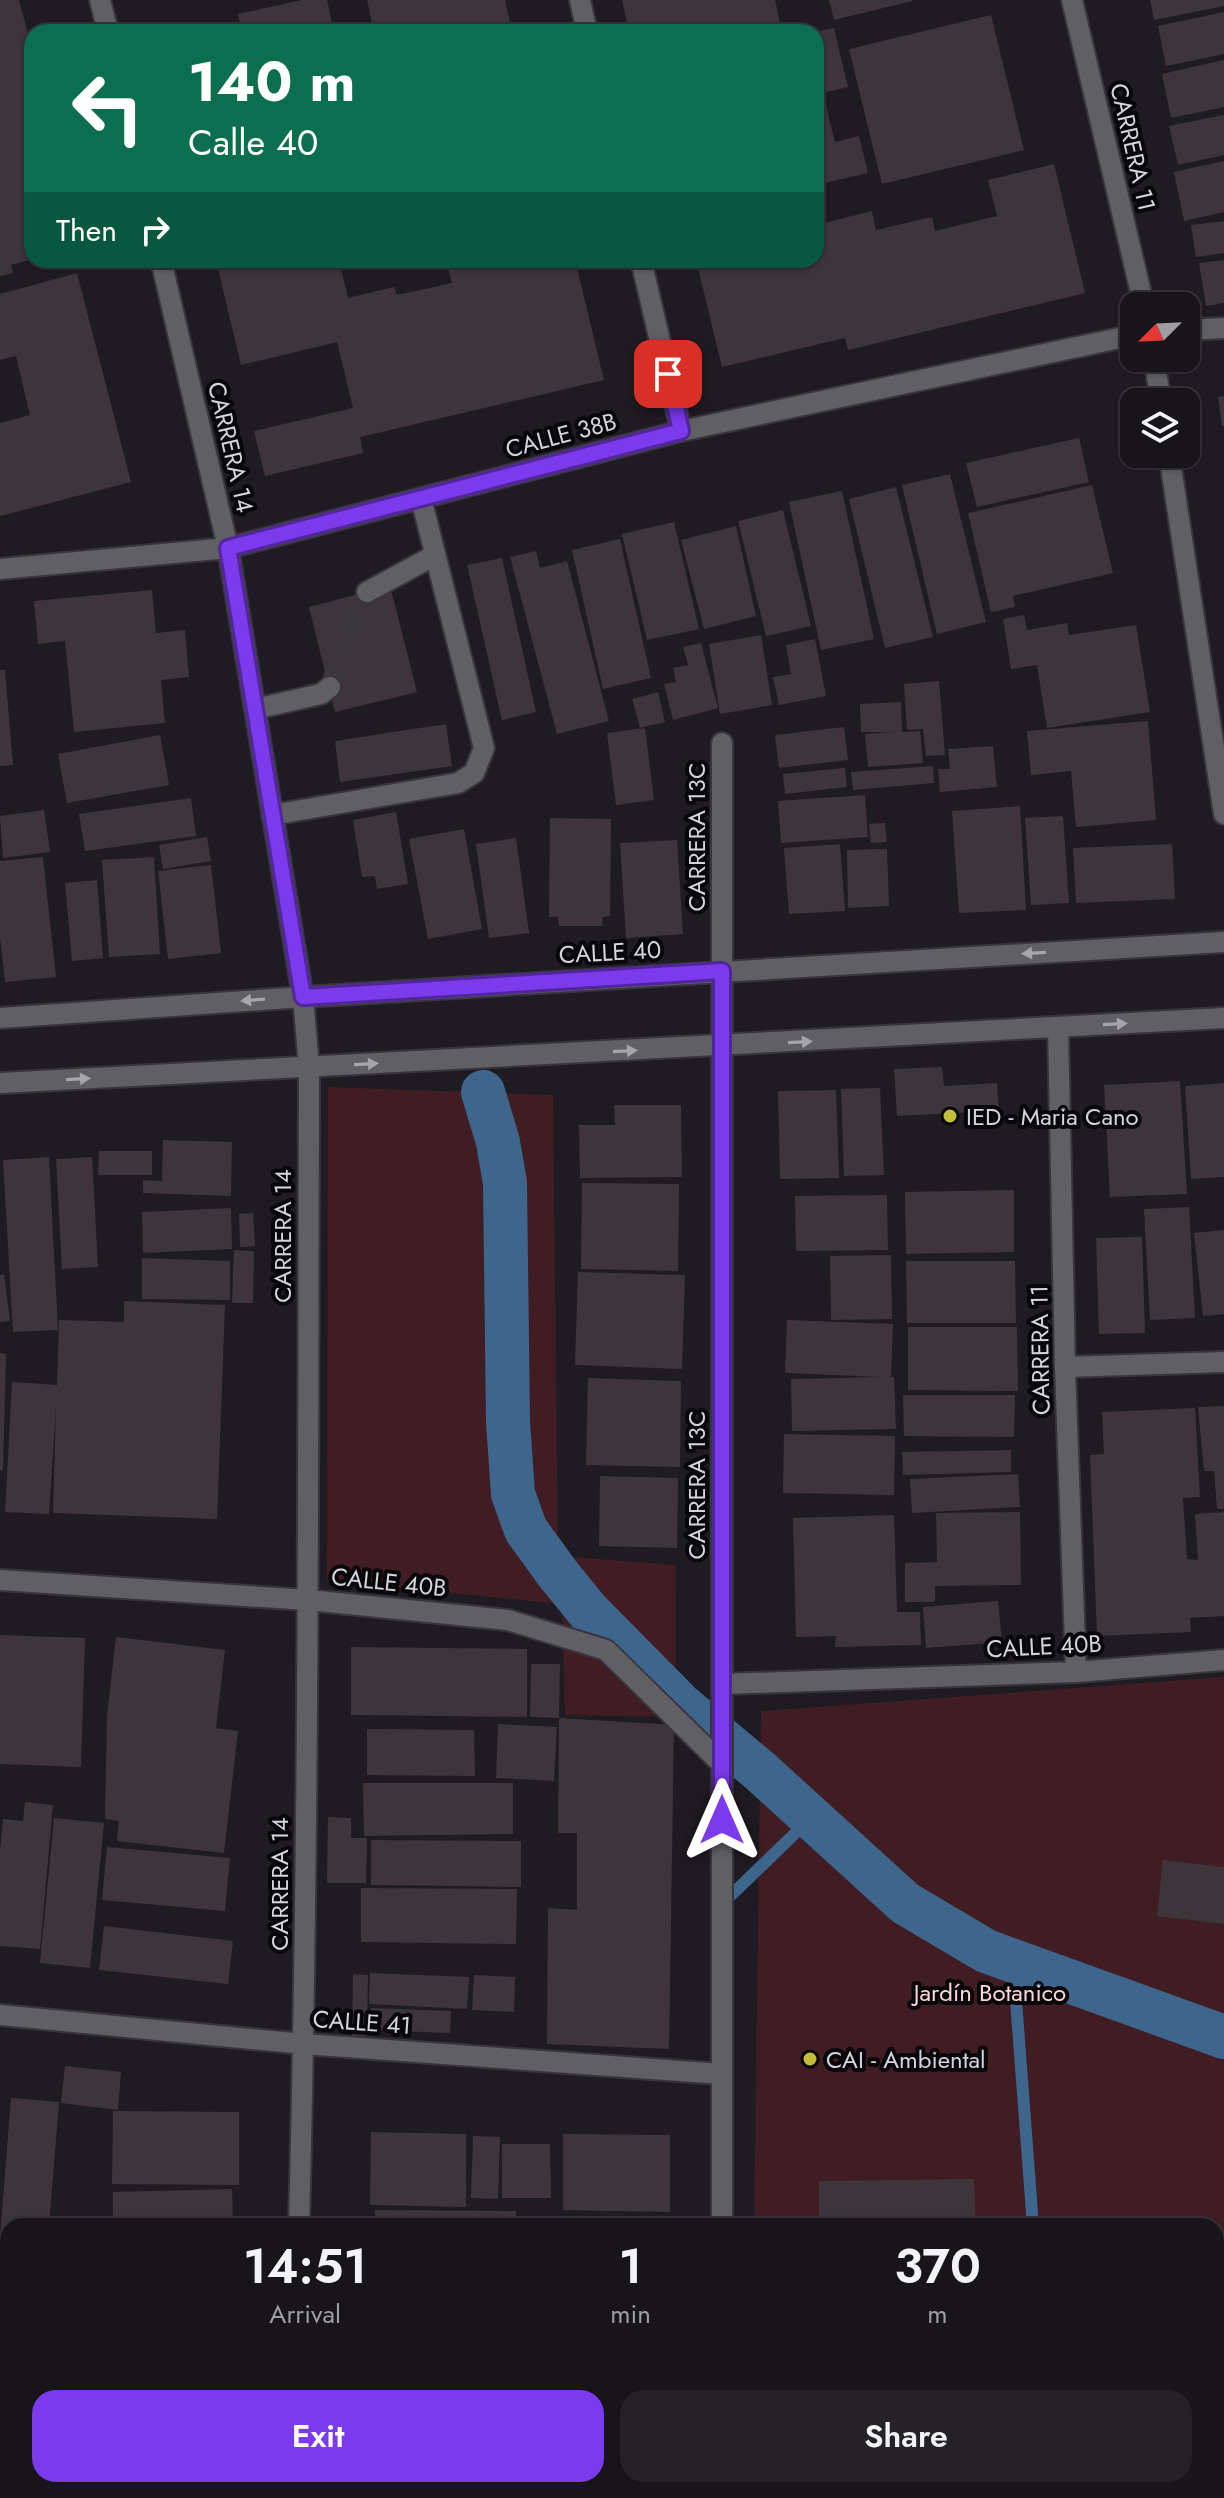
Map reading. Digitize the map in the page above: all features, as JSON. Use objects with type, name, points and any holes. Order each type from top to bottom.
[{"type":"street","points":[[100,0],[106,24]]},
{"type":"street","points":[[580,0],[585,24]]},
{"type":"street","name":"CARRERA 11","points":[[1072,0],[1141,292]]},
{"type":"street","name":"CARRERA 14","points":[[163,268],[228,548],[303,997],[309,1067],[308,1600],[299,2218]]},
{"type":"street","points":[[643,268],[681,431]]},
{"type":"street","points":[[1200,329],[1224,328]]},
{"type":"street","name":"CALLE 38B","points":[[0,569],[228,548],[681,431],[1120,338]]},
{"type":"street","points":[[1171,468],[1224,814]]},
{"type":"street","points":[[272,815],[458,783],[474,773],[484,748],[421,498]]},
{"type":"street","points":[[367,592],[435,555]]},
{"type":"street","points":[[255,709],[321,694],[330,687]]},
{"type":"street","name":"CARRERA 13C","points":[[722,743],[722,2218]]},
{"type":"street","name":"CALLE 40","points":[[0,1018],[1224,942]]},
{"type":"street","points":[[0,1083],[1224,1018]]},
{"type":"street","name":"CARRERA 11","points":[[1058,1027],[1065,1367],[1076,1672]]},
{"type":"street","points":[[1065,1367],[1224,1362]]},
{"type":"street","name":"CALLE 40B","points":[[0,1580],[308,1600],[508,1620],[606,1650],[722,1759]]},
{"type":"street","name":"CALLE 40B","points":[[722,1684],[1076,1672],[1224,1660]]},
{"type":"street","name":"CALLE 41","points":[[0,2015],[304,2044],[722,2074]]},
{"type":"green space","points":[[328,1087],[553,1095],[558,1556],[676,1565],[675,1717],[565,1715],[562,1604],[327,1581]]},
{"type":"green space","name":"Jardín Botanico","points":[[1224,1677],[1224,2218],[754,2218],[761,1711]]},
{"type":"building","points":[[0,0],[19,0],[25,24],[24,261],[11,265],[13,273],[0,276]]},
{"type":"building","points":[[302,0],[327,0],[332,24],[240,24],[238,14]]},
{"type":"building","points":[[367,0],[505,0],[510,24],[372,24]]},
{"type":"building","points":[[622,0],[775,0],[780,24],[627,24]]},
{"type":"building","points":[[829,0],[912,0],[912,1],[834,20]]},
{"type":"building","points":[[1150,0],[1224,0],[1224,6],[1154,20]]},
{"type":"building","points":[[1224,12],[1224,54],[1166,66],[1158,26]]},
{"type":"building","points":[[991,15],[1024,150],[882,184],[849,49]]},
{"type":"building","points":[[834,28],[848,87],[824,93],[824,30]]},
{"type":"building","points":[[1224,60],[1224,107],[1171,118],[1162,74]]},
{"type":"building","points":[[824,97],[835,142],[859,136],[868,173],[824,183]]},
{"type":"building","points":[[1224,115],[1224,155],[1178,165],[1169,126]]},
{"type":"building","points":[[1224,161],[1224,212],[1184,221],[1174,172]]},
{"type":"building","points":[[1054,164],[1085,293],[848,350],[845,338],[722,367],[698,268],[824,268],[824,223],[872,211],[876,230],[932,217],[935,231],[997,216],[988,180]]},
{"type":"building","points":[[1224,221],[1224,253],[1196,257],[1191,225]]},
{"type":"building","points":[[1224,260],[1224,303],[1206,306],[1199,263]]},
{"type":"building","points":[[218,268],[341,268],[348,298],[394,287],[397,295],[452,283],[448,268],[577,268],[604,380],[360,437],[363,453],[265,476],[254,431],[353,408],[337,342],[241,365]]},
{"type":"building","points":[[77,273],[131,482],[0,516],[0,423],[30,415],[16,356],[0,360],[0,294]]},
{"type":"building","points":[[1224,396],[1224,426],[1222,426],[1218,397]]},
{"type":"building","points":[[1079,438],[1089,482],[977,507],[966,463]]},
{"type":"building","points":[[950,474],[986,622],[937,634],[902,485]]},
{"type":"building","points":[[1092,485],[1113,573],[1013,596],[1015,607],[991,612],[968,513]]},
{"type":"building","points":[[896,487],[933,637],[885,648],[849,499]]},
{"type":"building","points":[[842,491],[874,639],[821,650],[789,502]]},
{"type":"building","points":[[783,510],[811,626],[766,636],[738,521]]},
{"type":"building","points":[[674,522],[699,629],[647,640],[622,534]]},
{"type":"building","points":[[736,526],[756,616],[704,629],[681,540]]},
{"type":"building","points":[[620,539],[651,678],[603,689],[572,550]]},
{"type":"building","points":[[536,551],[540,568],[567,561],[609,721],[557,734],[510,557]]},
{"type":"building","points":[[502,558],[536,712],[502,720],[467,565]]},
{"type":"building","points":[[390,586],[417,692],[335,712],[309,607]]},
{"type":"building","points":[[152,590],[156,633],[185,630],[189,677],[161,680],[165,723],[74,732],[65,641],[38,644],[34,601]]},
{"type":"building","points":[[1024,615],[1027,630],[1067,623],[1069,635],[1136,625],[1150,712],[1047,728],[1037,665],[1011,669],[1003,619]]},
{"type":"building","points":[[761,635],[772,705],[720,714],[709,644]]},
{"type":"building","points":[[815,639],[826,696],[779,705],[773,677],[791,674],[786,645]]},
{"type":"building","points":[[701,643],[718,708],[673,720],[664,684],[676,682],[673,668],[688,665],[683,647]]},
{"type":"building","points":[[0,670],[5,670],[13,765],[0,766]]},
{"type":"building","points":[[939,681],[945,755],[926,756],[923,729],[907,730],[904,684]]},
{"type":"building","points":[[658,692],[665,722],[640,728],[632,699]]},
{"type":"building","points":[[901,702],[902,732],[920,731],[923,763],[868,767],[865,734],[894,732],[861,732],[860,704]]},
{"type":"building","points":[[1148,721],[1156,820],[1076,827],[1071,771],[1031,775],[1027,731]]},
{"type":"building","points":[[446,724],[452,766],[340,782],[335,741]]},
{"type":"building","points":[[844,727],[848,760],[779,768],[775,735]]},
{"type":"building","points":[[645,728],[654,800],[616,805],[607,733]]},
{"type":"building","points":[[160,735],[169,785],[67,803],[58,754]]},
{"type":"building","points":[[993,746],[997,787],[940,792],[938,769],[950,769],[948,749]]},
{"type":"building","points":[[933,766],[934,783],[853,790],[851,772]]},
{"type":"building","points":[[845,768],[847,787],[785,794],[783,774]]},
{"type":"building","points":[[865,795],[868,837],[781,843],[778,801]]},
{"type":"building","points":[[191,798],[196,836],[85,851],[79,814]]},
{"type":"building","points":[[1020,806],[1026,910],[959,913],[952,811]]},
{"type":"building","points":[[44,810],[50,852],[3,858],[0,816]]},
{"type":"building","points":[[396,812],[408,884],[377,889],[375,876],[362,877],[353,820]]},
{"type":"building","points":[[1063,816],[1069,903],[1031,905],[1025,818]]},
{"type":"building","points":[[550,818],[611,819],[610,916],[603,917],[602,926],[559,926],[558,917],[549,917]]},
{"type":"building","points":[[885,823],[887,842],[871,843],[869,824]]},
{"type":"building","points":[[464,829],[482,929],[428,939],[409,839]]},
{"type":"building","points":[[207,837],[211,861],[163,869],[159,845]]},
{"type":"building","points":[[516,838],[529,933],[489,938],[476,844]]},
{"type":"building","points":[[677,840],[683,934],[626,938],[620,843]]},
{"type":"building","points":[[840,844],[845,911],[789,914],[784,848]]},
{"type":"building","points":[[1172,844],[1175,899],[1076,903],[1073,848]]},
{"type":"building","points":[[887,849],[889,906],[848,908],[847,850]]},
{"type":"building","points":[[43,857],[56,977],[5,982],[0,937],[0,861]]},
{"type":"building","points":[[154,857],[160,954],[109,957],[102,860]]},
{"type":"building","points":[[211,865],[221,953],[168,959],[158,871]]},
{"type":"building","points":[[97,880],[103,958],[72,961],[65,883]]},
{"type":"building","points":[[942,1067],[944,1086],[997,1083],[999,1111],[897,1116],[894,1069]]},
{"type":"building","points":[[1180,1081],[1187,1194],[1110,1197],[1104,1085]]},
{"type":"building","points":[[1224,1083],[1224,1177],[1191,1179],[1185,1086]]},
{"type":"building","points":[[880,1088],[884,1175],[844,1176],[841,1089]]},
{"type":"building","points":[[836,1090],[839,1178],[780,1179],[778,1091]]},
{"type":"building","points":[[614,1105],[681,1105],[682,1177],[580,1178],[579,1125],[615,1125]]},
{"type":"building","points":[[163,1140],[232,1142],[231,1196],[143,1193],[143,1180],[162,1181]]},
{"type":"building","points":[[99,1151],[152,1151],[152,1175],[98,1175]]},
{"type":"building","points":[[49,1157],[58,1330],[13,1332],[3,1160]]},
{"type":"building","points":[[92,1157],[98,1267],[62,1269],[56,1159]]},
{"type":"building","points":[[582,1183],[679,1184],[678,1271],[581,1269]]},
{"type":"building","points":[[1014,1190],[1014,1252],[906,1254],[905,1192]]},
{"type":"building","points":[[887,1195],[888,1250],[796,1251],[795,1196]]},
{"type":"building","points":[[1189,1207],[1195,1318],[1150,1320],[1144,1209]]},
{"type":"building","points":[[231,1208],[232,1249],[143,1253],[142,1212]]},
{"type":"building","points":[[253,1213],[255,1246],[240,1247],[239,1214]]},
{"type":"building","points":[[1224,1230],[1224,1314],[1203,1316],[1194,1233]]},
{"type":"building","points":[[1142,1237],[1145,1333],[1099,1334],[1096,1238]]},
{"type":"building","points":[[234,1250],[254,1251],[253,1303],[232,1303]]},
{"type":"building","points":[[891,1255],[892,1319],[831,1320],[830,1256]]},
{"type":"building","points":[[142,1258],[230,1261],[230,1300],[142,1299]]},
{"type":"building","points":[[906,1261],[1015,1261],[1016,1323],[907,1323]]},
{"type":"building","points":[[578,1272],[685,1275],[682,1369],[575,1365]]},
{"type":"building","points":[[4,1274],[10,1321],[0,1322],[0,1275]]},
{"type":"building","points":[[124,1301],[225,1305],[217,1519],[53,1513],[56,1407],[49,1514],[5,1512],[12,1382],[57,1385],[59,1320],[124,1322]]},
{"type":"building","points":[[787,1320],[893,1324],[891,1377],[894,1377],[896,1429],[792,1431],[791,1379],[882,1377],[785,1373]]},
{"type":"building","points":[[908,1327],[1017,1327],[1018,1391],[908,1390]]},
{"type":"building","points":[[0,1353],[6,1354],[3,1470],[0,1470]]},
{"type":"building","points":[[588,1378],[681,1381],[680,1467],[586,1465]]},
{"type":"building","points":[[903,1395],[1015,1395],[1014,1437],[904,1436]]},
{"type":"building","points":[[1224,1406],[1224,1509],[1217,1509],[1214,1471],[1204,1471],[1198,1407]]},
{"type":"building","points":[[1195,1408],[1200,1497],[1183,1498],[1187,1559],[1198,1560],[1195,1514],[1224,1512],[1224,1616],[1190,1618],[1191,1632],[1097,1636],[1090,1455],[1104,1454],[1102,1412]]},
{"type":"building","points":[[784,1434],[895,1436],[894,1495],[783,1493]]},
{"type":"building","points":[[1011,1450],[1011,1472],[903,1475],[902,1452]]},
{"type":"building","points":[[1018,1474],[1020,1507],[912,1513],[910,1479]]},
{"type":"building","points":[[600,1476],[678,1478],[677,1548],[599,1546]]},
{"type":"building","points":[[1020,1512],[1021,1585],[935,1586],[935,1602],[905,1602],[905,1563],[937,1562],[936,1513]]},
{"type":"building","points":[[894,1515],[897,1612],[920,1612],[921,1645],[835,1647],[836,1636],[796,1637],[793,1518]]},
{"type":"building","points":[[998,1601],[1002,1642],[926,1648],[923,1607]]},
{"type":"building","points":[[0,1635],[85,1638],[81,1767],[0,1764]]},
{"type":"building","points":[[116,1637],[225,1650],[216,1728],[238,1731],[224,1853],[117,1841],[119,1821],[105,1819],[107,1716]]},
{"type":"building","points":[[351,1647],[527,1649],[527,1717],[351,1715]]},
{"type":"building","points":[[531,1664],[560,1664],[559,1718],[530,1717]]},
{"type":"building","points":[[559,1718],[674,1725],[669,2049],[547,2044],[548,1908],[577,1910],[577,1833],[558,1833]]},
{"type":"building","points":[[498,1724],[557,1727],[554,1781],[496,1778]]},
{"type":"building","points":[[367,1729],[474,1730],[475,1776],[367,1775]]},
{"type":"building","points":[[363,1783],[513,1783],[513,1834],[364,1836]]},
{"type":"building","points":[[25,1802],[53,1805],[40,1949],[0,1946],[3,1819],[23,1821]]},
{"type":"building","points":[[328,1817],[351,1818],[351,1838],[367,1838],[366,1883],[327,1883]]},
{"type":"building","points":[[54,1818],[104,1823],[90,1968],[40,1963]]},
{"type":"building","points":[[371,1840],[521,1841],[521,1887],[371,1885]]},
{"type":"building","points":[[107,1847],[230,1858],[225,1911],[102,1900]]},
{"type":"building","points":[[1163,1860],[1224,1867],[1224,1924],[1157,1916]]},
{"type":"building","points":[[361,1888],[517,1889],[516,1944],[361,1942]]},
{"type":"building","points":[[104,1926],[233,1941],[228,1984],[99,1970]]},
{"type":"building","points":[[370,1973],[469,1977],[467,2009],[369,2004]]},
{"type":"building","points":[[353,1974],[368,1975],[367,2036],[352,2036]]},
{"type":"building","points":[[474,1975],[515,1977],[514,2012],[472,2010]]},
{"type":"building","points":[[371,2008],[451,2011],[450,2033],[371,2030]]},
{"type":"building","points":[[65,2066],[121,2072],[118,2110],[61,2103]]},
{"type":"building","points":[[11,2098],[59,2102],[50,2218],[2,2218]]},
{"type":"building","points":[[113,2111],[239,2112],[239,2185],[112,2184]]},
{"type":"building","points":[[371,2132],[466,2134],[466,2207],[370,2205]]},
{"type":"building","points":[[563,2134],[670,2135],[670,2212],[563,2210]]},
{"type":"building","points":[[473,2136],[500,2137],[498,2199],[471,2198]]},
{"type":"building","points":[[502,2144],[550,2144],[551,2198],[502,2198]]},
{"type":"building","points":[[974,2179],[976,2218],[819,2218],[819,2181]]},
{"type":"building","points":[[232,2189],[233,2218],[113,2218],[113,2192]]},
{"type":"building","points":[[375,2210],[516,2211],[516,2218],[375,2218]]},
{"type":"waterway","points":[[483,1092],[498,1142],[505,1183],[508,1422],[513,1494],[526,1530],[558,1574],[588,1611],[680,1704],[760,1771],[905,1903],[986,1951],[1224,2037]]},
{"type":"waterway","points":[[722,1904],[812,1817]]},
{"type":"waterway","points":[[1013,1961],[1032,2218]]},
{"type":"tunnel","points":[[330,687],[350,625],[367,592]]},
{"type":"place","name":"IED - Maria Cano","points":[[950,1116]]},
{"type":"place","name":"CAI - Ambiental","points":[[810,2059]]},
{"type":"route","points":[[668,374],[681,431],[228,548],[303,997],[722,971],[722,1820]]}]
